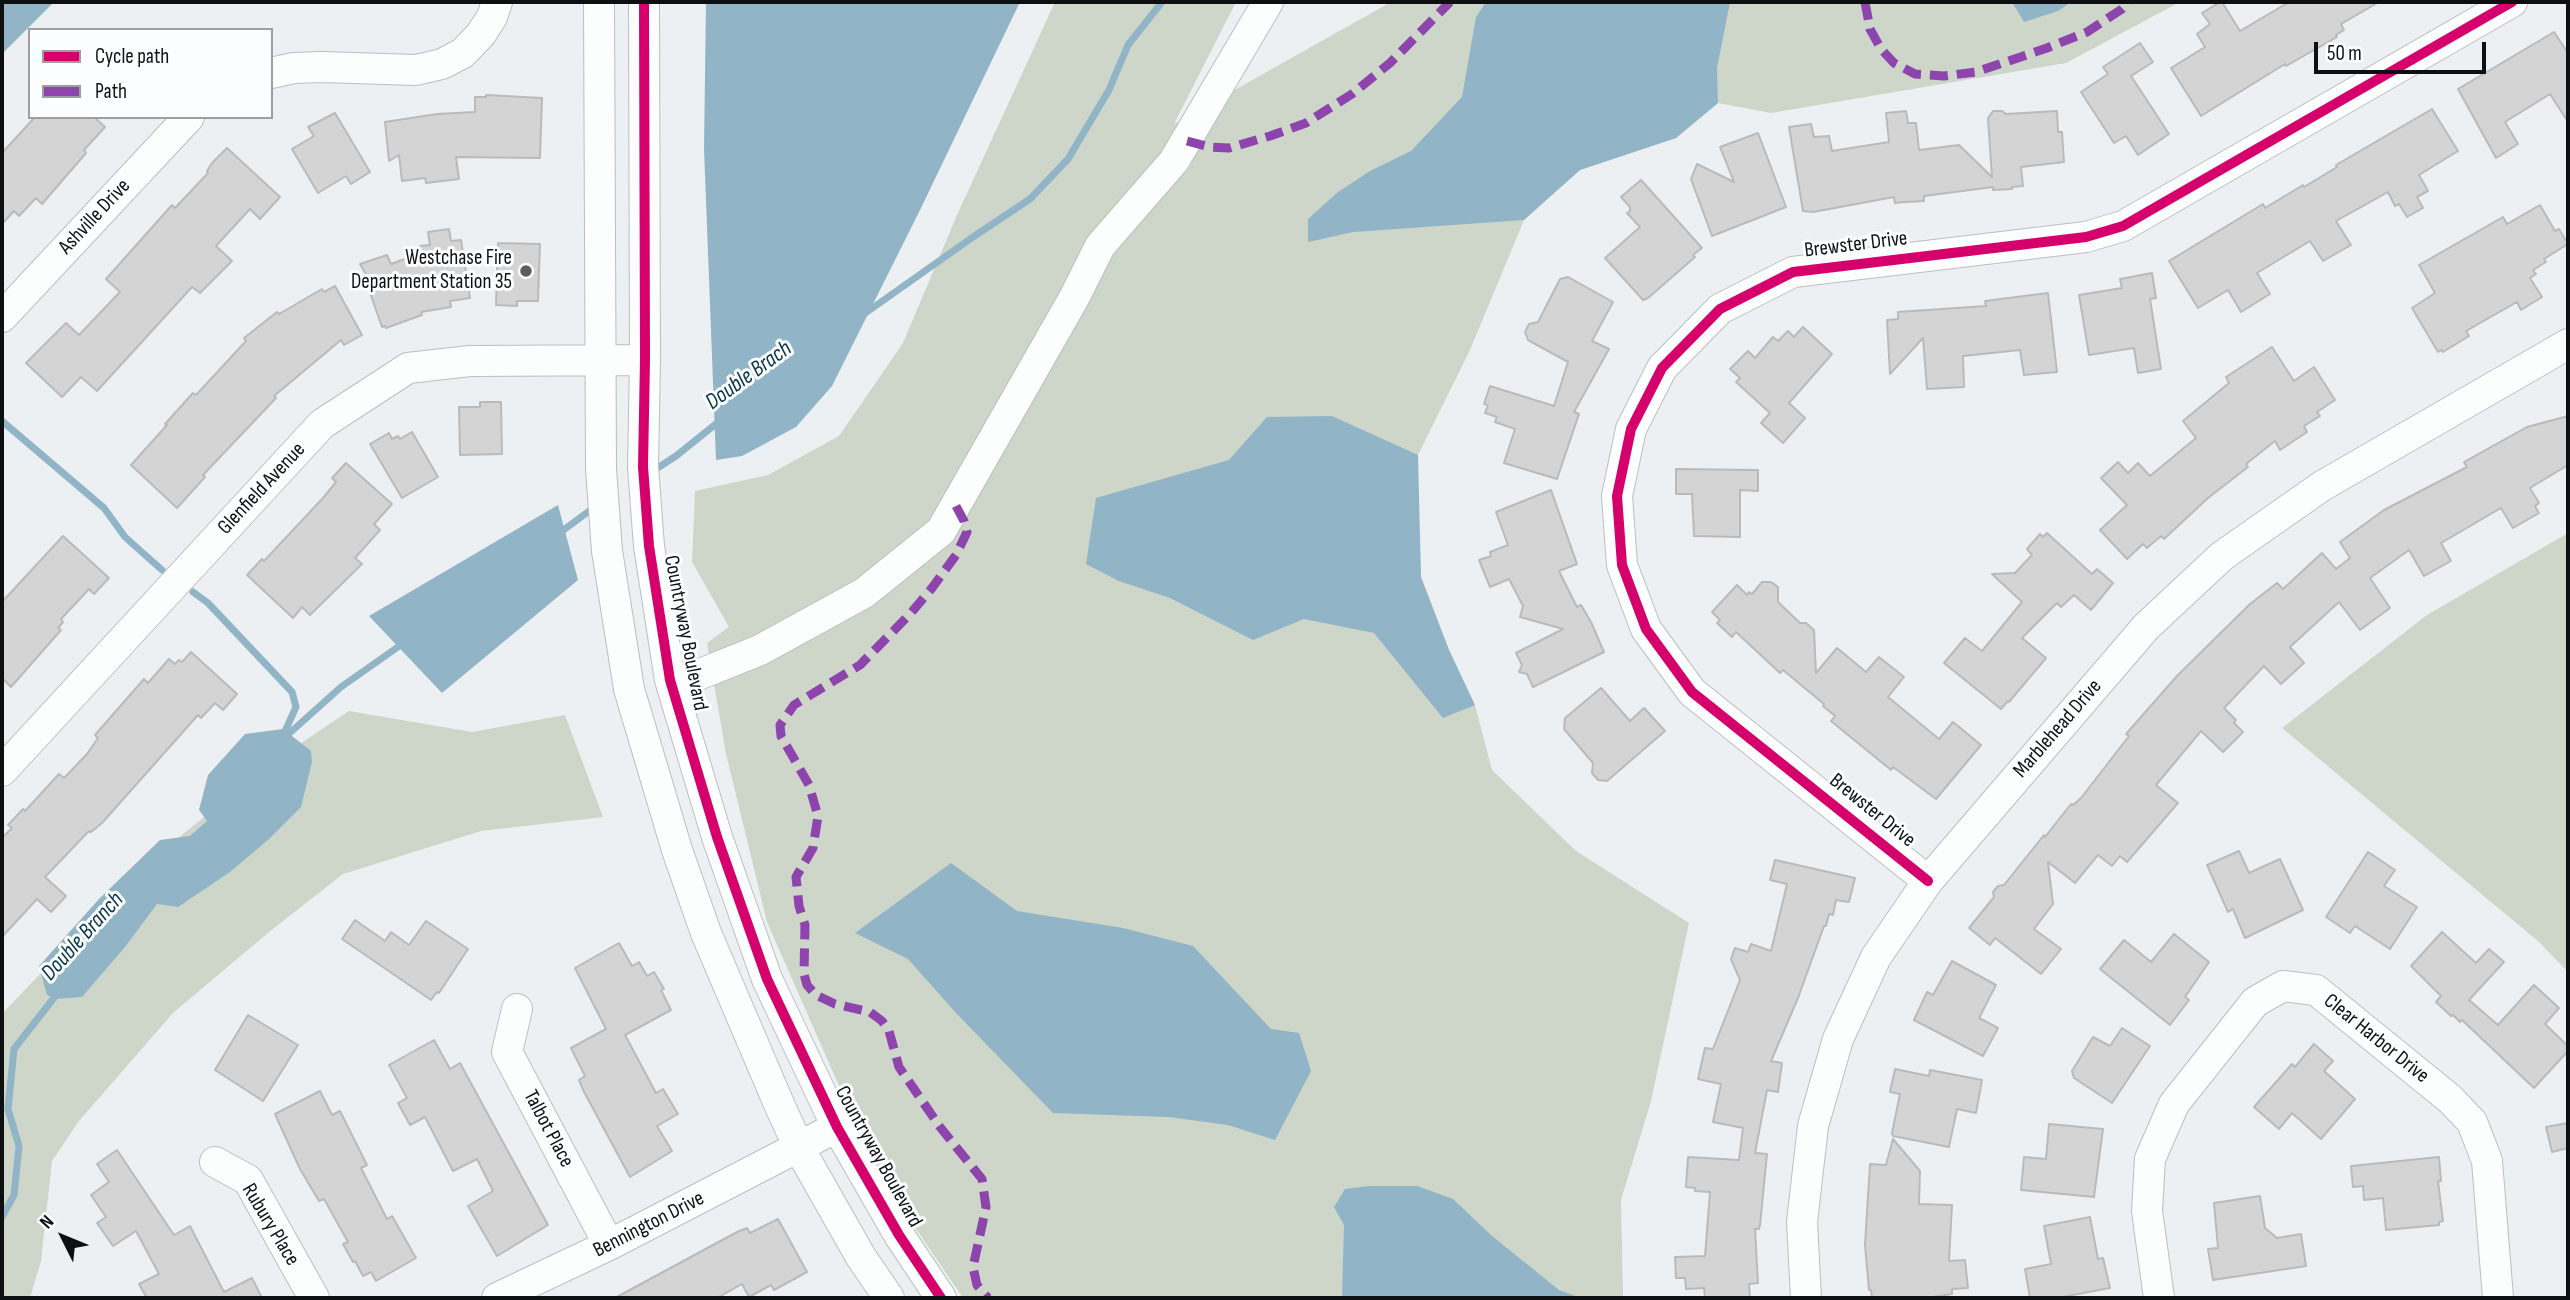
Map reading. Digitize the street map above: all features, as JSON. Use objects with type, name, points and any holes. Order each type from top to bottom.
[{"type":"street","points":[[273,73],[322,67],[416,70],[442,64],[463,53],[481,34],[492,17],[497,2]]},
{"type":"street","points":[[598,2],[601,469],[607,551],[629,689],[677,850],[706,933],[799,1148],[861,1257],[889,1298]]},
{"type":"street","name":"Countryway Boulevard","points":[[644,2],[643,467],[649,546],[670,680],[717,837],[767,979],[837,1127],[899,1235],[941,1298]]},
{"type":"street","points":[[680,712],[681,687],[688,678],[760,650],[864,593],[941,531],[1074,298],[1100,246],[1174,161],[1268,2]]},
{"type":"street","name":"Brewster Drive","points":[[1927,881],[1692,692],[1646,629],[1622,565],[1617,496],[1631,429],[1662,368],[1720,309],[1793,272],[2086,237],[2123,226],[2512,2]]},
{"type":"street","name":"Ashville Drive","points":[[2,317],[187,119]]},
{"type":"street","name":"Marblehead Drive","points":[[1806,1298],[1802,1222],[1813,1126],[1838,1039],[1876,957],[1927,881],[2146,627],[2222,556],[2322,486],[2568,344]]},
{"type":"street","name":"Glenfield Avenue","points":[[2,771],[322,424],[408,368],[470,361],[645,360]]},
{"type":"street","points":[[663,638],[669,651],[681,665],[699,673]]},
{"type":"street","name":"Clear Harbor Drive","points":[[2159,1298],[2147,1211],[2150,1159],[2174,1104],[2255,1002],[2284,986],[2316,990],[2449,1099],[2472,1122],[2487,1161],[2498,1298]]},
{"type":"street","name":"Talbot Place","points":[[517,1009],[507,1052],[609,1245]]},
{"type":"street","name":"Bennington Drive","points":[[497,1298],[609,1245],[837,1127]]},
{"type":"street","name":"Rubury Place","points":[[215,1163],[248,1181],[314,1298]]},
{"type":"shaded area","points":[[1055,2],[1236,2],[1174,124],[1391,2],[2180,2],[2066,63],[1771,113],[1718,103],[1676,138],[1580,170],[1524,220],[1470,350],[1418,455],[1421,577],[1449,650],[1475,705],[1492,770],[1576,851],[1689,923],[1651,1101],[1621,1200],[1623,1298],[963,1298],[876,1170],[767,922],[726,754],[707,643],[729,627],[692,562],[695,491],[768,475],[839,436],[903,343],[957,215]]},
{"type":"shaded area","points":[[2568,533],[2568,972],[2539,942],[2282,728],[2427,615]]},
{"type":"shaded area","points":[[349,711],[472,732],[565,715],[603,817],[481,831],[343,874],[269,932],[173,1013],[79,1121],[52,1161],[41,1261],[30,1298],[2,1298],[2,1014],[139,870],[264,768]]},
{"type":"water","points":[[2,2],[54,2],[2,54]]},
{"type":"water","points":[[706,2],[1020,2],[832,386],[796,427],[742,456],[716,460],[704,149]]},
{"type":"water","points":[[1486,2],[1730,2],[1717,68],[1718,103],[1676,138],[1580,170],[1524,220],[1353,232],[1308,242],[1308,219],[1338,192],[1370,171],[1411,151],[1462,97],[1476,17]]},
{"type":"water","points":[[2012,2],[2071,2],[2058,11],[2024,22]]},
{"type":"water","points":[[1332,416],[1418,455],[1421,577],[1449,650],[1475,705],[1443,718],[1374,633],[1304,619],[1253,640],[1170,598],[1119,581],[1086,564],[1096,498],[1229,460],[1267,417]]},
{"type":"water","points":[[558,505],[578,580],[442,693],[369,616]]},
{"type":"water","points":[[283,729],[311,751],[312,762],[301,807],[230,872],[178,907],[157,904],[82,997],[56,999],[47,995],[39,966],[99,899],[160,840],[190,836],[207,821],[199,810],[208,775],[245,734]]},
{"type":"water","points":[[951,863],[1017,911],[1123,928],[1193,946],[1271,1029],[1299,1033],[1311,1071],[1275,1140],[1228,1125],[1169,1117],[1053,1113],[908,959],[855,933]]},
{"type":"water","points":[[1417,1186],[1453,1199],[1492,1236],[1559,1290],[1581,1298],[1342,1298],[1344,1225],[1334,1207],[1345,1189]]},
{"type":"building","points":[[2220,2],[2240,31],[2289,2],[2379,2],[2341,24],[2344,30],[2336,35],[2337,37],[2286,66],[2285,64],[2201,116],[2171,68],[2205,47],[2197,34],[2210,24],[2202,13]]},
{"type":"building","points":[[2554,32],[2568,53],[2568,122],[2550,94],[2505,122],[2518,144],[2496,158],[2458,89]]},
{"type":"building","points":[[2140,43],[2153,62],[2131,76],[2169,134],[2138,155],[2126,136],[2114,143],[2081,92],[2108,74],[2103,67]]},
{"type":"building","points":[[486,95],[542,98],[540,158],[456,157],[459,179],[426,183],[425,178],[402,181],[399,155],[389,161],[385,122],[437,114],[475,112],[475,97]]},
{"type":"building","points":[[2432,109],[2458,151],[2419,175],[2428,191],[2417,197],[2423,208],[2407,217],[2399,204],[2395,206],[2388,192],[2336,221],[2351,245],[2323,261],[2310,241],[2257,273],[2270,294],[2241,312],[2228,290],[2198,308],[2169,261],[2263,204],[2265,208],[2303,185],[2304,187],[2337,167],[2336,165]]},
{"type":"building","points":[[1906,111],[1908,123],[1916,123],[1919,150],[1959,145],[1992,177],[1988,118],[1993,111],[2006,114],[2057,111],[2064,162],[2021,167],[2023,186],[2012,189],[1993,190],[1993,187],[1924,196],[1924,201],[1895,203],[1894,197],[1813,212],[1803,211],[1789,127],[1811,124],[1814,137],[1829,136],[1832,151],[1889,142],[1886,113]]},
{"type":"building","points":[[335,113],[370,172],[351,184],[346,176],[318,193],[292,149],[314,136],[308,127]]},
{"type":"building","points":[[33,119],[96,119],[105,127],[42,204],[36,198],[19,216],[14,211],[2,224],[2,153]]},
{"type":"building","points":[[1758,133],[1786,207],[1712,236],[1691,179],[1697,164],[1734,182],[1720,147]]},
{"type":"building","points":[[227,148],[280,197],[260,219],[250,209],[216,246],[232,261],[200,293],[192,287],[97,391],[81,377],[62,397],[26,363],[66,323],[79,335],[120,292],[106,279],[172,205],[175,208],[208,173],[212,163]]},
{"type":"building","points":[[1641,180],[1702,248],[1693,255],[1695,257],[1643,300],[1605,258],[1640,227],[1627,213],[1630,207],[1621,197]]},
{"type":"building","points":[[2540,205],[2555,231],[2559,229],[2568,244],[2544,259],[2546,262],[2533,270],[2536,274],[2530,278],[2542,297],[2521,310],[2517,302],[2466,331],[2469,336],[2443,352],[2438,352],[2412,308],[2435,293],[2419,265],[2503,217],[2507,224]]},
{"type":"building","points":[[449,229],[451,241],[461,240],[470,298],[450,301],[451,307],[421,312],[422,315],[386,328],[382,327],[367,284],[370,281],[360,264],[387,255],[391,264],[421,253],[420,246],[430,245],[428,232]]},
{"type":"building","points":[[498,243],[540,244],[538,301],[517,301],[517,306],[496,305]]},
{"type":"building","points":[[2152,273],[2156,298],[2150,299],[2161,369],[2138,373],[2134,348],[2089,355],[2079,295],[2122,288],[2120,279]]},
{"type":"building","points":[[1568,277],[1613,302],[1592,341],[1609,349],[1574,412],[1579,414],[1557,479],[1504,463],[1515,429],[1495,422],[1497,417],[1485,413],[1488,405],[1484,404],[1490,386],[1554,406],[1568,362],[1528,340],[1525,332],[1529,324],[1538,322],[1560,279]]},
{"type":"building","points":[[335,286],[362,335],[344,345],[341,340],[274,396],[276,398],[203,475],[205,477],[177,508],[131,465],[193,393],[196,395],[246,341],[244,338],[277,312],[279,314],[322,289],[324,292]]},
{"type":"building","points":[[2048,293],[2057,372],[2024,375],[2020,350],[1963,356],[1964,387],[1927,389],[1923,338],[1890,374],[1887,320],[1898,319],[1898,312],[1986,306],[1985,301]]},
{"type":"building","points":[[1803,327],[1832,354],[1789,403],[1805,418],[1783,443],[1761,423],[1770,413],[1736,382],[1740,378],[1730,369],[1748,351],[1755,358],[1773,337],[1778,341],[1788,331],[1794,337]]},
{"type":"building","points":[[2272,347],[2294,381],[2314,367],[2335,400],[2317,412],[2320,416],[2304,426],[2307,432],[2280,450],[2275,441],[2164,539],[2161,536],[2147,548],[2143,544],[2127,559],[2100,530],[2127,505],[2101,478],[2118,462],[2128,473],[2138,463],[2150,476],[2196,438],[2183,421],[2229,383],[2226,377]]},
{"type":"building","points":[[480,402],[501,402],[502,454],[460,455],[459,407],[480,407]]},
{"type":"building","points":[[2568,416],[2568,465],[2530,488],[2539,503],[2535,506],[2539,513],[2513,528],[2501,508],[2441,543],[2451,561],[2424,576],[2409,550],[2370,578],[2390,608],[2360,630],[2339,602],[2290,647],[2304,663],[2281,684],[2264,666],[2224,708],[2243,732],[2223,752],[2201,731],[2156,785],[2178,803],[2127,862],[2120,856],[2112,866],[2098,855],[2075,883],[2048,862],[2053,904],[2034,929],[2061,949],[2041,974],[1995,938],[1990,945],[1969,928],[1994,897],[1993,892],[1998,886],[2004,885],[2071,804],[2081,798],[2129,736],[2126,734],[2177,676],[2250,604],[2277,583],[2283,589],[2322,553],[2336,569],[2350,558],[2340,542],[2384,510],[2467,467],[2464,462],[2527,427]]},
{"type":"building","points":[[412,432],[438,477],[402,498],[370,444],[389,433],[392,439],[398,436],[400,439]]},
{"type":"building","points":[[346,463],[392,504],[374,524],[380,530],[355,558],[362,564],[310,615],[302,607],[293,618],[247,575],[262,559],[264,561],[323,498],[336,482],[332,478]]},
{"type":"building","points":[[1676,469],[1758,470],[1758,491],[1740,490],[1740,537],[1694,536],[1692,494],[1676,494]]},
{"type":"building","points":[[1551,490],[1577,564],[1559,571],[1577,607],[1581,605],[1591,622],[1604,652],[1533,687],[1527,674],[1519,672],[1522,665],[1516,653],[1563,629],[1520,617],[1523,606],[1509,579],[1490,587],[1479,560],[1508,545],[1496,512]]},
{"type":"building","points":[[2047,533],[2092,574],[2097,569],[2113,583],[2091,610],[2074,595],[2061,607],[2057,603],[2022,638],[2046,658],[2001,709],[1944,663],[1965,638],[1982,651],[2022,602],[1992,574],[2015,573],[2032,555],[2027,549],[2040,534],[2043,537]]},
{"type":"building","points":[[63,536],[109,578],[94,594],[89,589],[61,619],[63,622],[58,628],[61,630],[11,687],[2,678],[2,602]]},
{"type":"building","points":[[1762,582],[1771,582],[1778,587],[1778,602],[1800,623],[1806,623],[1814,630],[1816,673],[1837,648],[1866,672],[1879,657],[1904,677],[1888,697],[1939,739],[1953,722],[1981,745],[1936,799],[1893,767],[1891,770],[1831,721],[1835,716],[1824,704],[1783,670],[1780,673],[1736,632],[1732,637],[1717,623],[1720,620],[1712,612],[1737,585],[1747,595],[1749,592],[1752,594]]},
{"type":"building","points":[[191,652],[237,694],[223,710],[215,703],[201,718],[198,715],[102,823],[89,831],[45,877],[66,896],[51,912],[37,899],[2,937],[2,838],[12,828],[8,825],[23,809],[25,811],[59,774],[64,778],[87,754],[98,738],[95,735],[144,679],[148,683],[169,659],[175,664],[179,660],[182,662]]},
{"type":"building","points":[[1601,688],[1630,721],[1644,708],[1665,731],[1607,781],[1598,780],[1592,773],[1593,763],[1564,729],[1565,718]]},
{"type":"building","points":[[2239,851],[2249,873],[2280,859],[2303,910],[2245,938],[2233,909],[2228,912],[2207,865]]},
{"type":"building","points":[[2368,852],[2395,870],[2384,886],[2417,907],[2390,949],[2355,926],[2350,933],[2326,917]]},
{"type":"building","points":[[1775,860],[1855,878],[1849,902],[1836,900],[1833,915],[1829,914],[1771,1061],[1782,1063],[1778,1092],[1767,1090],[1755,1153],[1767,1154],[1760,1225],[1759,1229],[1755,1229],[1758,1283],[1749,1284],[1750,1298],[1705,1298],[1704,1288],[1686,1289],[1685,1278],[1676,1278],[1675,1257],[1705,1256],[1710,1192],[1686,1187],[1688,1157],[1739,1160],[1743,1128],[1713,1122],[1721,1084],[1698,1079],[1705,1048],[1713,1049],[1740,980],[1731,959],[1735,948],[1748,952],[1751,944],[1771,951],[1787,884],[1770,880]]},
{"type":"building","points":[[355,920],[385,941],[391,932],[409,945],[426,921],[468,949],[439,993],[431,1000],[342,939]]},
{"type":"building","points":[[2442,932],[2476,963],[2489,949],[2504,962],[2469,1000],[2498,1025],[2534,985],[2559,1008],[2545,1024],[2568,1046],[2568,1051],[2534,1088],[2462,1020],[2460,1022],[2451,1016],[2436,1002],[2441,996],[2411,966]]},
{"type":"building","points":[[2174,934],[2209,962],[2185,997],[2189,1000],[2170,1025],[2100,969],[2124,940],[2151,962]]},
{"type":"building","points":[[619,943],[632,966],[639,962],[647,976],[654,972],[664,989],[661,990],[671,1010],[625,1035],[656,1093],[663,1089],[678,1114],[657,1126],[672,1151],[630,1177],[583,1090],[579,1080],[585,1076],[571,1048],[606,1029],[575,968]]},
{"type":"building","points":[[1952,961],[1996,985],[1979,1018],[1998,1028],[1983,1056],[1914,1020],[1927,992],[1933,995]]},
{"type":"building","points":[[248,1015],[298,1045],[263,1101],[215,1070]]},
{"type":"building","points":[[2122,1028],[2150,1046],[2112,1103],[2074,1078],[2072,1071],[2093,1037],[2110,1046]]},
{"type":"building","points":[[434,1040],[450,1069],[460,1063],[548,1225],[497,1256],[468,1206],[493,1191],[477,1159],[453,1171],[425,1117],[410,1125],[398,1103],[407,1098],[389,1065]]},
{"type":"building","points":[[2314,1044],[2333,1061],[2324,1071],[2355,1099],[2321,1139],[2292,1113],[2279,1129],[2254,1107],[2292,1064],[2295,1067]]},
{"type":"building","points":[[1895,1069],[1929,1076],[1930,1070],[1982,1080],[1976,1113],[1957,1109],[1949,1147],[1893,1136],[1900,1094],[1890,1092]]},
{"type":"building","points":[[320,1091],[332,1115],[340,1111],[367,1165],[361,1168],[387,1219],[392,1216],[416,1258],[376,1281],[371,1272],[363,1276],[355,1261],[353,1262],[343,1244],[348,1242],[324,1199],[319,1201],[300,1169],[275,1114]]},
{"type":"building","points":[[2568,1123],[2568,1148],[2552,1152],[2546,1127]]},
{"type":"building","points":[[2049,1124],[2103,1129],[2094,1197],[2021,1190],[2024,1157],[2046,1159]]},
{"type":"building","points":[[1893,1139],[1920,1171],[1919,1204],[1952,1205],[1949,1261],[1965,1260],[1968,1288],[1952,1289],[1952,1294],[1926,1298],[1872,1298],[1865,1245],[1870,1164],[1886,1165]]},
{"type":"building","points":[[117,1150],[174,1235],[190,1226],[224,1292],[252,1278],[262,1298],[147,1298],[139,1284],[159,1274],[136,1231],[113,1246],[97,1223],[106,1217],[91,1195],[109,1182],[97,1164]]},
{"type":"building","points":[[2439,1157],[2441,1181],[2438,1181],[2443,1221],[2439,1222],[2439,1225],[2386,1230],[2383,1198],[2364,1200],[2363,1186],[2353,1187],[2351,1166]]},
{"type":"building","points":[[2260,1196],[2265,1228],[2277,1238],[2301,1234],[2306,1266],[2213,1280],[2208,1249],[2218,1248],[2214,1203]]},
{"type":"building","points":[[2090,1217],[2098,1259],[2103,1258],[2110,1288],[2057,1298],[2030,1298],[2025,1269],[2051,1264],[2044,1226]]},
{"type":"building","points":[[778,1219],[807,1272],[774,1290],[771,1285],[749,1297],[742,1284],[717,1298],[615,1298],[737,1232],[747,1228],[750,1233]]},
{"type":"waterway","points":[[864,314],[1030,199],[1068,159],[1109,90],[1128,45],[1162,2]]},
{"type":"waterway","name":"Double Brach","points":[[656,469],[722,419]]},
{"type":"waterway","name":"Double Branch","points":[[2,421],[104,508],[125,537],[162,570]]},
{"type":"waterway","points":[[558,534],[596,506]]},
{"type":"waterway","name":"Double Branch","points":[[193,592],[208,603],[292,692],[296,707],[282,738]]},
{"type":"waterway","name":"Double Branch","points":[[283,739],[341,687],[405,642]]},
{"type":"waterway","name":"Double Branch","points":[[2,1217],[14,1195],[19,1146],[8,1109],[14,1049],[60,990]]},
{"type":"marked path","points":[[1187,141],[1210,147],[1229,148],[1306,123],[1352,94],[1390,63],[1450,2]]},
{"type":"marked path","points":[[1865,2],[1870,29],[1881,49],[1894,63],[1915,74],[1944,76],[1976,72],[2047,48],[2087,32],[2129,2]]},
{"type":"marked path","points":[[956,506],[967,532],[956,555],[932,588],[860,665],[794,705],[780,725],[781,736],[809,785],[818,816],[813,848],[796,877],[799,906],[805,925],[804,974],[807,985],[816,995],[835,1004],[870,1012],[882,1021],[889,1031],[899,1067],[940,1127],[982,1179],[986,1207],[973,1267],[977,1285],[988,1298]]},
{"type":"cycle path","points":[[644,2],[643,467],[649,546],[670,680],[717,837],[767,979],[837,1127],[899,1235],[941,1298]]},
{"type":"cycle path","points":[[1928,881],[1692,692],[1646,629],[1622,565],[1617,496],[1631,429],[1662,368],[1720,309],[1793,272],[2086,237],[2123,226],[2512,2]]},
{"type":"place","name":"Westchase Fire Department Station 35","points":[[526,271]]}]
